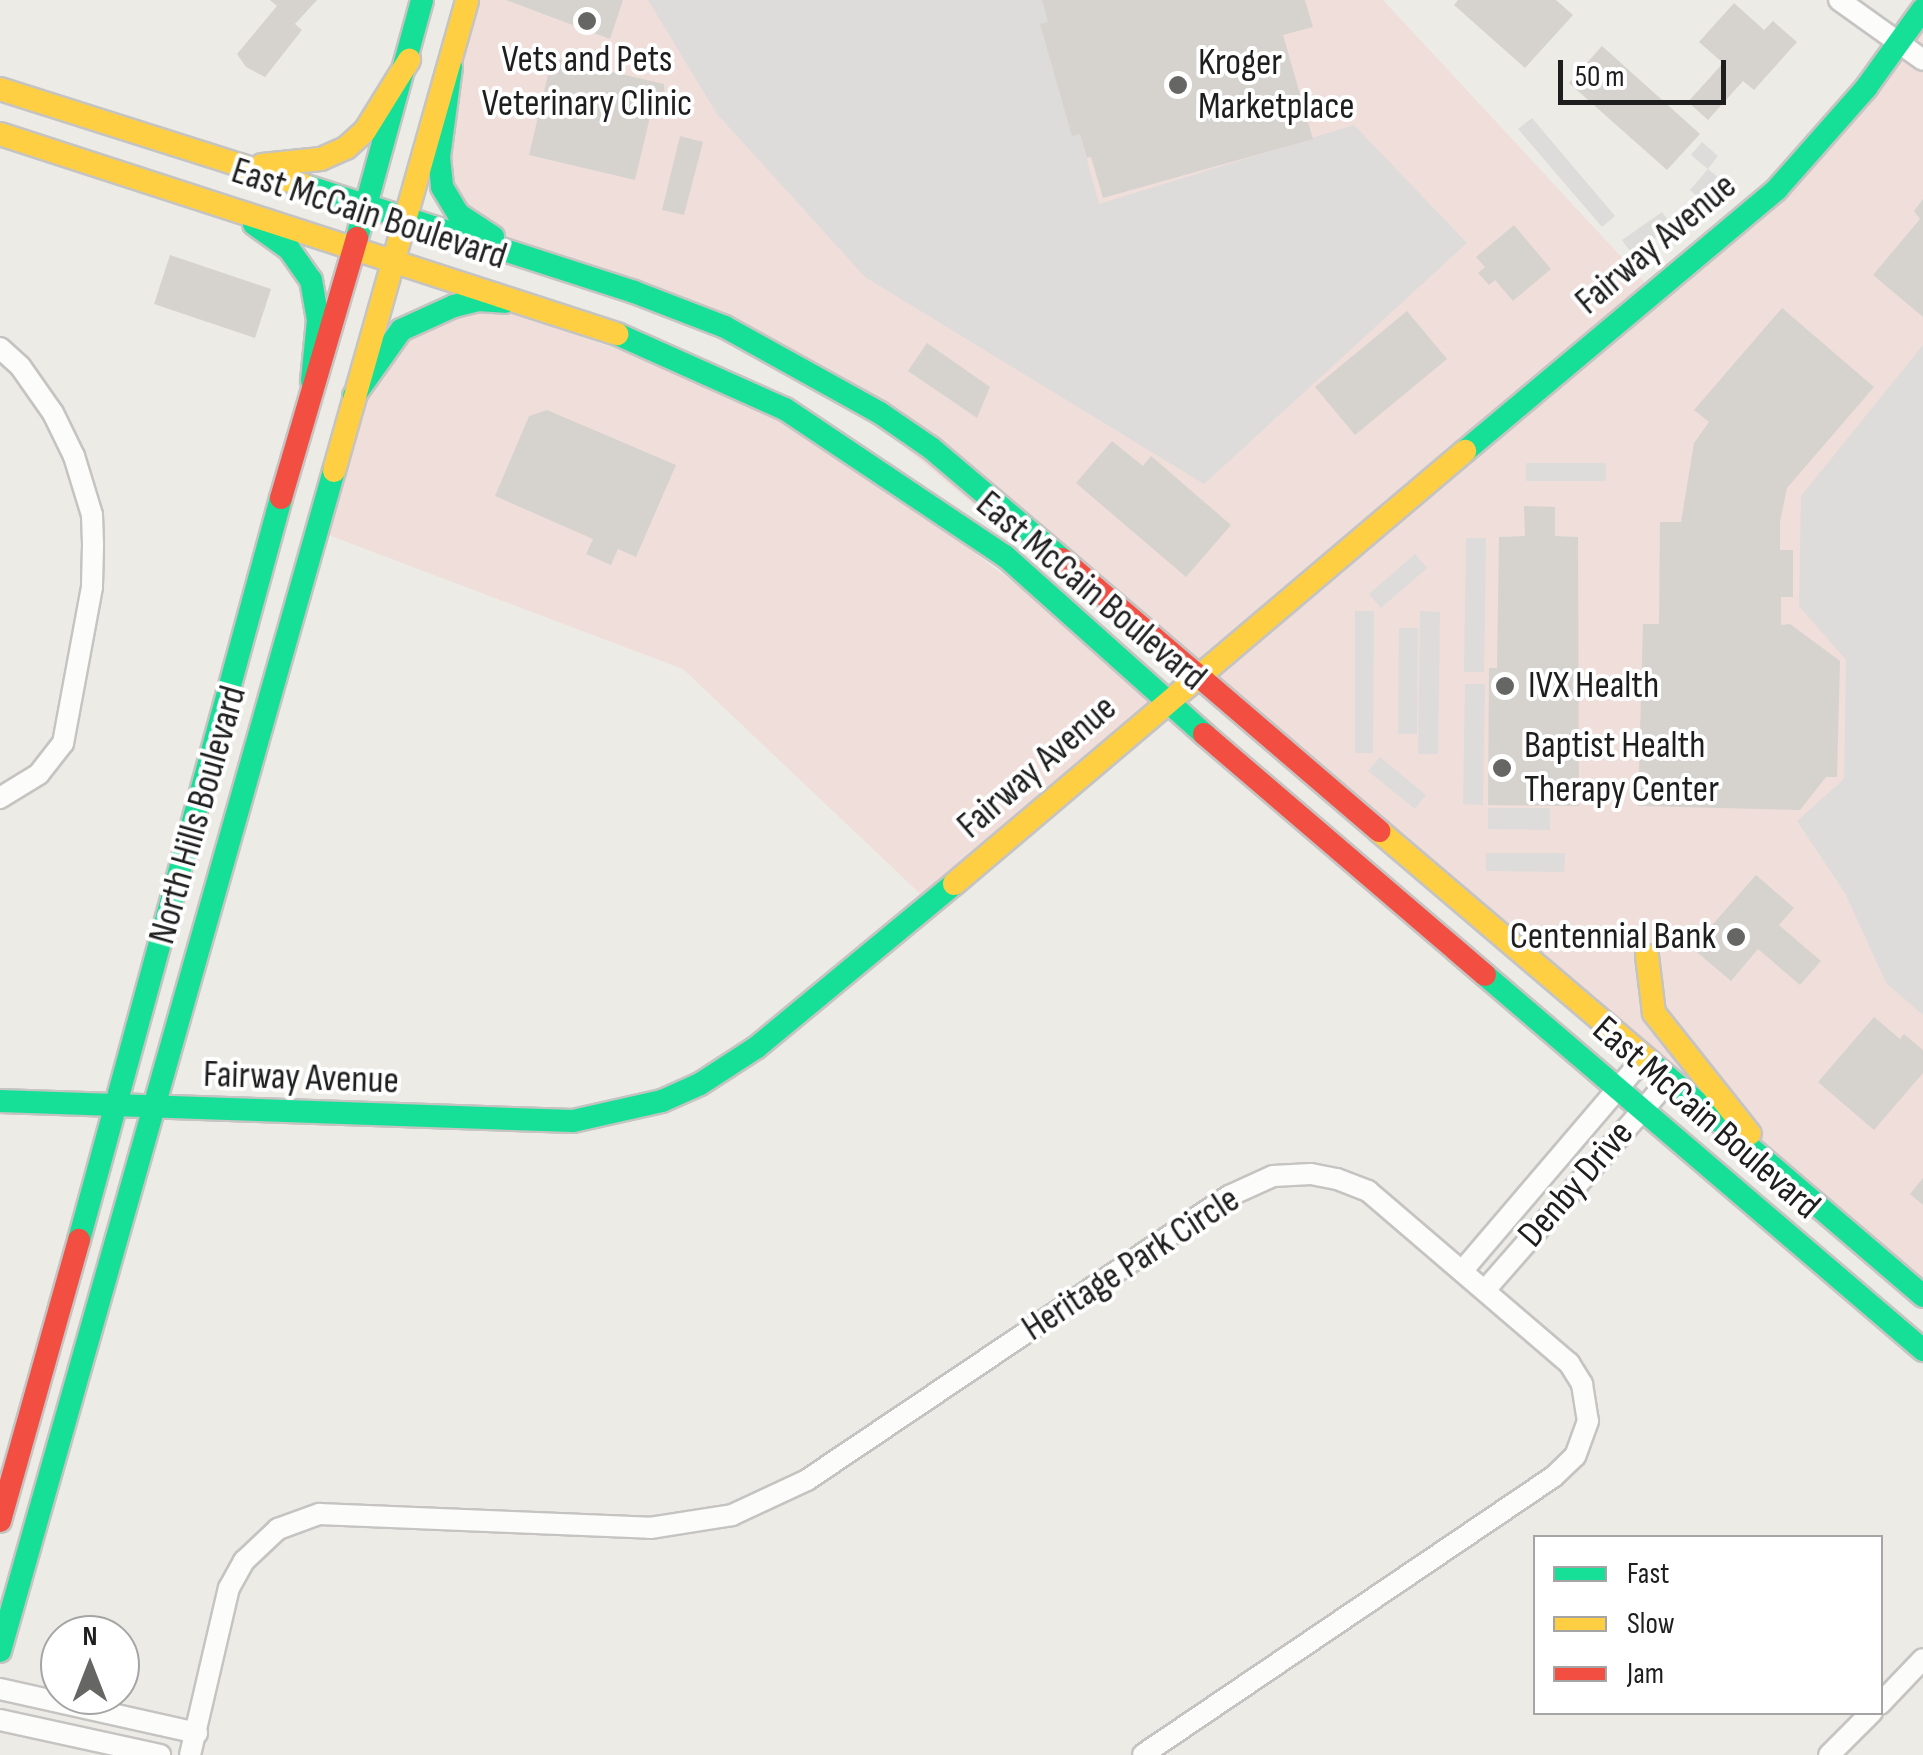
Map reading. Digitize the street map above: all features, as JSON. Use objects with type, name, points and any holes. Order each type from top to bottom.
[{"type":"main road","name":"North Hills Boulevard","points":[[0,1521],[312,381],[367,208],[422,0]]},
{"type":"main road","name":"North Hills Boulevard","points":[[0,1651],[467,0]]},
{"type":"main road","name":"Fairway Avenue","points":[[0,1101],[572,1121],[662,1102],[721,1073],[758,1047],[1064,793],[1198,674],[1777,188],[1835,126],[1923,9]]},
{"type":"main road","points":[[249,164],[286,165],[321,159],[346,148],[365,131],[409,60]]},
{"type":"main road","points":[[451,67],[439,157],[444,194],[458,214],[535,263]]},
{"type":"main road","name":"East McCain Boulevard","points":[[0,89],[249,164],[367,208],[634,292],[725,327],[880,413],[930,448],[1198,674],[1923,1296]]},
{"type":"main road","name":"East McCain Boulevard","points":[[0,134],[532,304],[658,349],[785,409],[1006,556],[1923,1350]]},
{"type":"main road","points":[[207,198],[289,249],[310,280],[318,320],[312,381]]},
{"type":"main road","points":[[354,396],[401,330],[430,315],[478,300],[532,304]]},
{"type":"main road","points":[[1647,956],[1654,1013],[1723,1096],[1779,1174]]},
{"type":"street","points":[[1840,0],[1923,60]]},
{"type":"street","points":[[0,348],[20,366],[54,414],[74,456],[92,515],[93,545],[92,587],[62,743],[39,774],[0,798]]},
{"type":"street","name":"Denby Drive","points":[[1463,1270],[1643,1059]]},
{"type":"street","name":"Denby Drive","points":[[1486,1290],[1669,1080]]},
{"type":"street","name":"Heritage Park Circle","points":[[190,1755],[228,1588],[244,1560],[264,1540],[299,1520],[319,1514],[381,1514],[650,1528],[732,1515],[808,1480],[1212,1207],[1273,1176],[1311,1174],[1368,1191],[1569,1362],[1582,1384],[1588,1421],[1576,1456],[1554,1477],[1143,1755]]},
{"type":"street","points":[[1883,1701],[1923,1659]]},
{"type":"street","points":[[0,1688],[197,1732]]},
{"type":"street","points":[[1829,1755],[1869,1715]]},
{"type":"street","points":[[0,1720],[160,1755]]},
{"type":"shaded area","points":[[465,0],[1383,0],[1653,291],[1706,247],[1923,9],[1923,1296],[829,384],[458,214],[439,157]]},
{"type":"shaded area","points":[[648,0],[1044,0],[1099,204],[1354,125],[1467,243],[1204,484],[865,277],[717,114]]},
{"type":"shaded area","points":[[1532,118],[1615,216],[1602,227],[1518,129]]},
{"type":"shaded area","points":[[1702,142],[1718,156],[1708,169],[1691,155]]},
{"type":"shaded area","points":[[1708,169],[1720,179],[1701,200],[1690,190]]},
{"type":"shaded area","points":[[1662,212],[1672,226],[1632,254],[1622,240]]},
{"type":"shaded area","points":[[478,300],[785,409],[1168,700],[931,904],[683,669],[315,530],[348,411],[430,315]]},
{"type":"shaded area","points":[[1923,345],[1923,1015],[1886,983],[1845,893],[1797,821],[1844,779],[1846,660],[1799,606],[1801,496]]},
{"type":"shaded area","points":[[1526,463],[1606,463],[1606,481],[1526,481]]},
{"type":"shaded area","points":[[1466,538],[1486,538],[1484,672],[1464,672]]},
{"type":"shaded area","points":[[1415,554],[1427,568],[1381,608],[1369,594]]},
{"type":"shaded area","points":[[1355,611],[1374,611],[1373,753],[1355,753]]},
{"type":"shaded area","points":[[1420,611],[1440,612],[1438,754],[1418,754]]},
{"type":"shaded area","points":[[1399,628],[1418,628],[1417,734],[1398,734]]},
{"type":"shaded area","points":[[1465,684],[1485,684],[1483,805],[1463,804]]},
{"type":"shaded area","points":[[1380,757],[1426,795],[1415,809],[1368,771]]},
{"type":"shaded area","points":[[1488,808],[1550,808],[1550,830],[1488,829]]},
{"type":"shaded area","points":[[1486,853],[1565,853],[1564,872],[1486,871]]},
{"type":"building","points":[[270,0],[317,0],[295,24],[302,30],[265,77],[246,67],[237,54],[277,6]]},
{"type":"building","name":"Vets and Pets Veterinary Clinic","points":[[506,0],[623,0],[610,39]]},
{"type":"building","name":"Kroger Marketplace","points":[[1042,0],[1305,0],[1313,27],[1283,35],[1313,139],[1103,198],[1080,134],[1072,136],[1040,24],[1048,22]]},
{"type":"building","points":[[1458,0],[1556,0],[1573,15],[1525,68],[1454,5]]},
{"type":"building","points":[[1734,3],[1764,30],[1773,21],[1797,42],[1754,90],[1743,81],[1708,120],[1688,102],[1723,63],[1699,42]]},
{"type":"building","points":[[1602,46],[1700,134],[1667,170],[1569,83]]},
{"type":"building","points":[[552,58],[664,84],[665,98],[654,100],[635,180],[529,155]]},
{"type":"building","points":[[680,136],[703,142],[684,215],[662,210]]},
{"type":"building","points":[[1923,199],[1923,317],[1873,275],[1920,219],[1914,211]]},
{"type":"building","points":[[1514,225],[1551,269],[1513,301],[1495,280],[1489,285],[1478,273],[1485,267],[1476,257]]},
{"type":"building","points":[[170,255],[271,289],[255,338],[154,304]]},
{"type":"building","points":[[1782,308],[1874,387],[1787,488],[1780,522],[1780,550],[1793,550],[1793,597],[1781,597],[1781,625],[1790,624],[1840,661],[1837,777],[1826,777],[1800,810],[1638,806],[1643,624],[1659,624],[1660,522],[1681,522],[1694,443],[1709,422],[1694,410]]},
{"type":"building","points":[[1407,311],[1447,359],[1355,435],[1315,387]]},
{"type":"building","points":[[927,343],[990,387],[977,418],[908,371]]},
{"type":"building","points":[[547,410],[676,465],[636,557],[618,549],[611,565],[586,554],[593,539],[495,496],[529,416]]},
{"type":"building","points":[[1112,441],[1143,466],[1151,456],[1231,525],[1186,577],[1076,483]]},
{"type":"building","points":[[1524,506],[1555,507],[1555,536],[1578,537],[1579,806],[1488,805],[1489,668],[1497,668],[1499,537],[1525,536]]},
{"type":"building","name":"Centennial Bank","points":[[1756,875],[1794,908],[1779,925],[1821,961],[1800,985],[1758,949],[1731,981],[1692,948]]},
{"type":"building","points":[[1874,1017],[1900,1039],[1904,1034],[1923,1050],[1923,1073],[1874,1130],[1818,1082]]},
{"type":"building","points":[[1923,1178],[1923,1205],[1910,1194]]},
{"type":"traffic: fast","points":[[357,238],[422,0]]},
{"type":"traffic: fast","points":[[1465,451],[1777,189],[1866,88],[1923,9]]},
{"type":"traffic: fast","points":[[451,67],[439,157],[442,187],[458,214],[493,237]]},
{"type":"traffic: fast","points":[[306,186],[634,292],[725,327],[880,413],[931,448],[1062,559]]},
{"type":"traffic: fast","points":[[254,224],[289,249],[311,280],[318,320],[312,381]]},
{"type":"traffic: fast","points":[[354,396],[401,330],[454,306],[478,300],[505,302]]},
{"type":"traffic: fast","points":[[617,334],[785,409],[1005,556],[1204,734]]},
{"type":"traffic: fast","points":[[0,1651],[334,471]]},
{"type":"traffic: fast","points":[[79,1240],[281,498]]},
{"type":"traffic: fast","points":[[0,1101],[573,1121],[662,1101],[700,1084],[757,1047],[954,884]]},
{"type":"traffic: fast","points":[[1485,975],[1923,1350]]},
{"type":"traffic: fast","points":[[1649,1061],[1923,1296]]},
{"type":"traffic: slow","points":[[334,471],[467,0]]},
{"type":"traffic: slow","points":[[262,165],[321,159],[346,148],[365,131],[409,60]]},
{"type":"traffic: slow","points":[[0,89],[306,186]]},
{"type":"traffic: slow","points":[[0,134],[617,334]]},
{"type":"traffic: slow","points":[[954,884],[1465,451]]},
{"type":"traffic: slow","points":[[1379,831],[1649,1061]]},
{"type":"traffic: slow","points":[[1647,956],[1654,1013],[1750,1134]]},
{"type":"traffic: jam","points":[[281,498],[357,238]]},
{"type":"traffic: jam","points":[[1062,559],[1379,831]]},
{"type":"traffic: jam","points":[[1204,734],[1485,975]]},
{"type":"traffic: jam","points":[[0,1521],[79,1240]]},
{"type":"place","name":"Vets and Pets Veterinary Clinic","points":[[587,21]]},
{"type":"place","name":"Kroger Marketplace","points":[[1178,85]]},
{"type":"place","name":"IVX Health","points":[[1505,686]]},
{"type":"place","name":"Baptist Health Therapy Center","points":[[1502,768]]},
{"type":"place","name":"Centennial Bank","points":[[1736,937]]}]
